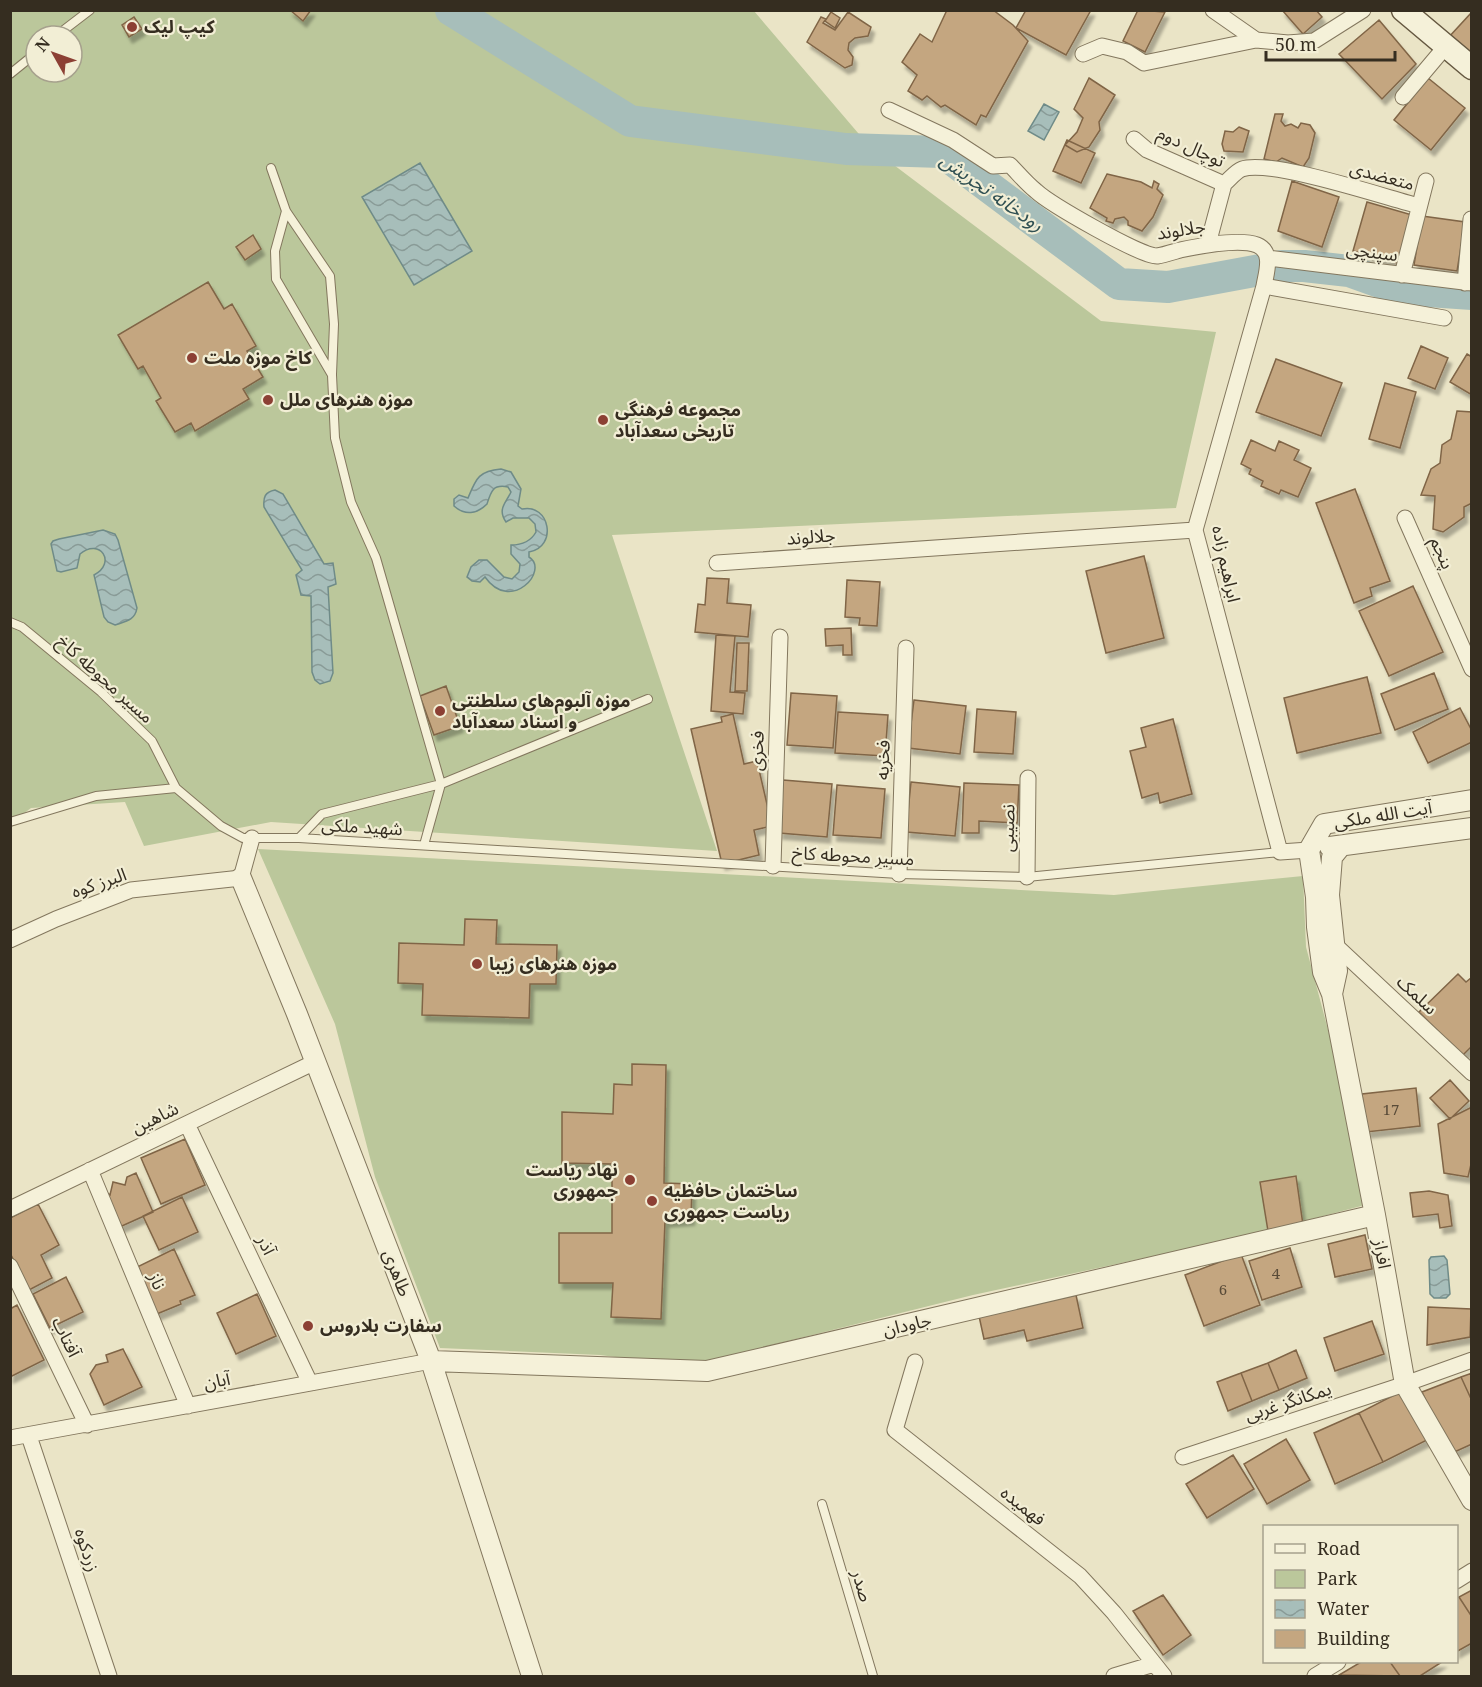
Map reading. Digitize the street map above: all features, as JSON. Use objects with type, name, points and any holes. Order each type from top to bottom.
[{"type":"main road","points":[[1403,10],[1472,68]]},
{"type":"street","points":[[1213,10],[1256,40]]},
{"type":"street","points":[[1083,54],[1102,46],[1127,52],[1144,63],[1256,40],[1296,44],[1314,42],[1364,10]]},
{"type":"street","points":[[1403,97],[1446,46]]},
{"type":"street","name":"جلالوند","points":[[889,110],[953,140],[993,166],[1010,165],[1037,192],[1070,214],[1137,249],[1156,256],[1208,244],[1250,243],[1266,251],[1268,258]]},
{"type":"street","name":"توچال دوم","points":[[1134,139],[1147,150],[1224,184],[1241,169],[1265,167]]},
{"type":"street","name":"متعضدی","points":[[1265,167],[1419,206],[1402,275]]},
{"type":"street","points":[[1419,206],[1426,181]]},
{"type":"street","points":[[1208,244],[1224,184]]},
{"type":"street","points":[[1468,283],[1471,219]]},
{"type":"street","points":[[1268,258],[1264,286],[1444,318]]},
{"type":"street","name":"سپنچی","points":[[1268,258],[1468,283]]},
{"type":"street","name":"ابراهیم زاده","points":[[1264,286],[1195,530],[1280,852]]},
{"type":"street","name":"پنجم","points":[[1405,518],[1472,669]]},
{"type":"street","name":"جلالوند","points":[[717,563],[1195,530]]},
{"type":"street","name":"فخری","points":[[773,866],[780,637]]},
{"type":"street","name":"فخریه","points":[[899,874],[906,648]]},
{"type":"street","name":"نصیبی","points":[[1027,877],[1028,778]]},
{"type":"street","name":"آیت الله ملکی","points":[[1309,850],[1324,824],[1472,800]]},
{"type":"street","name":"آیت الله ملکی","points":[[1280,852],[1472,828]]},
{"type":"street","points":[[241,878],[252,838]]},
{"type":"street","name":"افراز","points":[[1332,994],[1337,971],[1329,896],[1332,857],[1341,846]]},
{"type":"street","name":"افراز","points":[[1309,850],[1323,972],[1332,994],[1405,1384],[1466,1478],[1472,1500]]},
{"type":"street","name":"البرز کوه","points":[[10,940],[56,919],[131,890],[241,878]]},
{"type":"street","name":"طاهری","points":[[241,878],[431,1360],[532,1677]]},
{"type":"street","name":"سلمک","points":[[1335,945],[1470,1069]]},
{"type":"street","name":"شاهین","points":[[10,1209],[315,1062]]},
{"type":"street","name":"آذر","points":[[187,1124],[310,1383]]},
{"type":"street","name":"ناز","points":[[90,1170],[188,1406]]},
{"type":"street","name":"جاودان","points":[[431,1360],[707,1371],[1375,1215]]},
{"type":"street","name":"آفتاب","points":[[10,1266],[87,1425]]},
{"type":"street","name":"آبان","points":[[10,1438],[431,1360]]},
{"type":"street","name":"یمکانگز غربی","points":[[1183,1457],[1472,1360]]},
{"type":"street","name":"فهمیده","points":[[915,1362],[895,1430],[1080,1576],[1114,1613],[1164,1677]]},
{"type":"street","name":"زردکوه","points":[[29,1436],[109,1677]]},
{"type":"street","points":[[1458,1580],[1472,1571]]},
{"type":"street","points":[[1315,1677],[1336,1663]]},
{"type":"street","points":[[1114,1677],[1154,1664]]},
{"type":"lane","points":[[72,24],[90,10]]},
{"type":"lane","points":[[10,74],[24,62]]},
{"type":"lane","points":[[271,168],[286,211],[330,276],[334,324],[332,375],[335,438],[351,502],[376,558],[441,784],[424,845]]},
{"type":"lane","points":[[286,211],[275,251],[276,279],[332,375]]},
{"type":"lane","name":"مسیر محوطه کاخ","points":[[10,622],[22,627],[101,692],[152,741],[176,788],[221,826],[243,838],[299,838]]},
{"type":"lane","points":[[299,838],[322,814],[441,784],[648,699]]},
{"type":"lane","points":[[10,822],[96,796],[176,788]]},
{"type":"lane","name":"شهید ملکی","points":[[299,838],[424,845]]},
{"type":"lane","name":"مسیر محوطه کاخ","points":[[424,845],[899,874],[1027,877],[1280,852]]},
{"type":"lane","name":"صدر","points":[[822,1504],[873,1677]]},
{"type":"green space","name":"مجموعه فرهنگی تاریخی سعدآباد","points":[[11,11],[754,11],[870,147],[1101,321],[1216,332],[1176,508],[612,535],[717,851],[271,822],[144,846],[125,802],[31,808],[11,823]]},
{"type":"green space","points":[[258,849],[1114,895],[1303,876],[1306,947],[1335,1056],[1365,1205],[1251,1235],[973,1295],[708,1361],[663,1363],[600,1355],[440,1348],[375,1177],[335,1024]]},
{"type":"water","points":[[1044,104],[1059,112],[1044,140],[1028,131]]},
{"type":"water","points":[[420,163],[472,251],[414,285],[362,197]]},
{"type":"water","points":[[501,469],[511,472],[521,489],[518,506],[539,512],[547,526],[544,542],[529,552],[535,571],[531,579],[525,586],[506,591],[495,587],[485,577],[480,582],[472,581],[467,577],[471,567],[479,560],[487,560],[504,577],[512,579],[519,572],[520,564],[511,554],[511,545],[532,538],[536,532],[535,524],[529,518],[513,518],[506,522],[502,510],[511,492],[508,487],[496,488],[491,492],[487,504],[475,512],[462,511],[454,506],[454,499],[459,495],[468,498],[479,477],[487,472]]},
{"type":"water","points":[[275,490],[283,494],[324,564],[333,563],[336,584],[328,587],[333,673],[330,681],[320,684],[315,680],[312,672],[311,596],[301,595],[296,575],[302,570],[264,507],[265,496]]},
{"type":"water","points":[[103,530],[115,534],[118,540],[137,608],[132,618],[115,625],[104,617],[94,575],[101,570],[104,564],[103,554],[94,548],[87,550],[80,554],[77,568],[61,572],[57,571],[51,544],[59,539]]},
{"type":"water","points":[[1444,1256],[1447,1260],[1450,1294],[1446,1298],[1434,1298],[1430,1294],[1429,1260],[1431,1257]]},
{"type":"building","points":[[290,10],[311,10],[303,21]]},
{"type":"building","points":[[947,10],[993,10],[1013,25],[1028,41],[986,117],[981,115],[976,125],[945,105],[941,107],[927,96],[922,100],[908,91],[917,75],[902,62],[920,34],[932,42]]},
{"type":"building","points":[[1026,10],[1091,10],[1066,55],[1016,28]]},
{"type":"building","points":[[1138,10],[1165,12],[1145,52],[1123,41]]},
{"type":"building","points":[[1282,10],[1316,10],[1322,17],[1303,34]]},
{"type":"building","points":[[831,12],[840,18],[835,28],[825,21]]},
{"type":"building","points":[[848,12],[871,27],[868,36],[855,38],[849,43],[848,50],[853,57],[852,65],[845,68],[807,42],[821,17],[826,19],[823,23],[835,30]]},
{"type":"building","points":[[1472,12],[1472,59],[1448,38]]},
{"type":"building","name":"کیپ لیک","points":[[134,17],[142,29],[129,37],[122,25]]},
{"type":"building","points":[[1379,20],[1416,64],[1382,99],[1339,54]]},
{"type":"building","points":[[1089,78],[1115,95],[1099,122],[1100,130],[1089,147],[1077,152],[1065,145],[1077,132],[1083,118],[1074,109]]},
{"type":"building","points":[[1428,78],[1465,108],[1431,150],[1394,120]]},
{"type":"building","points":[[1275,114],[1283,114],[1281,121],[1285,126],[1291,124],[1298,128],[1301,123],[1310,125],[1315,133],[1309,158],[1303,167],[1282,158],[1276,162],[1264,159]]},
{"type":"building","points":[[1239,127],[1249,131],[1243,152],[1224,151],[1222,144],[1225,131],[1233,132]]},
{"type":"building","points":[[1067,140],[1095,153],[1081,183],[1053,171]]},
{"type":"building","points":[[1107,174],[1141,182],[1152,188],[1154,181],[1159,184],[1157,189],[1163,195],[1153,217],[1142,231],[1128,225],[1124,217],[1115,219],[1113,223],[1106,221],[1107,218],[1090,208]]},
{"type":"building","points":[[1292,181],[1339,197],[1322,247],[1278,231]]},
{"type":"building","points":[[1367,202],[1412,215],[1398,263],[1353,251]]},
{"type":"building","points":[[1422,216],[1465,222],[1457,271],[1414,265]]},
{"type":"building","points":[[253,235],[261,249],[245,260],[236,247]]},
{"type":"building","name":"کاخ موزه ملت","points":[[208,282],[224,309],[232,304],[256,346],[247,351],[263,377],[243,389],[249,399],[195,431],[191,423],[175,432],[156,401],[161,398],[143,366],[138,369],[118,335]]},
{"type":"building","points":[[1421,346],[1448,358],[1435,389],[1408,378]]},
{"type":"building","points":[[1467,354],[1472,357],[1472,395],[1450,382]]},
{"type":"building","points":[[1276,359],[1342,383],[1321,436],[1256,412]]},
{"type":"building","points":[[1385,383],[1416,392],[1400,448],[1369,439]]},
{"type":"building","points":[[1457,411],[1472,412],[1472,503],[1464,507],[1464,517],[1443,532],[1433,529],[1435,496],[1421,495],[1431,469],[1440,463],[1442,445],[1451,439]]},
{"type":"building","points":[[1251,440],[1275,451],[1279,441],[1299,450],[1294,460],[1311,468],[1298,497],[1281,490],[1279,494],[1261,486],[1263,481],[1249,474],[1251,469],[1241,464]]},
{"type":"building","points":[[1355,489],[1390,581],[1370,588],[1372,596],[1354,603],[1316,503]]},
{"type":"building","points":[[1144,556],[1164,638],[1106,653],[1086,571]]},
{"type":"building","points":[[707,578],[729,579],[727,603],[751,605],[748,637],[695,632],[698,604],[705,605]]},
{"type":"building","points":[[847,580],[880,582],[877,626],[859,625],[860,618],[845,617]]},
{"type":"building","points":[[1413,586],[1443,652],[1389,676],[1359,611]]},
{"type":"building","points":[[851,628],[852,655],[843,655],[843,645],[826,646],[825,629]]},
{"type":"building","points":[[716,635],[735,636],[730,692],[745,693],[743,714],[711,711]]},
{"type":"building","points":[[737,643],[749,643],[747,691],[735,691]]},
{"type":"building","points":[[1434,673],[1448,709],[1395,730],[1381,694]]},
{"type":"building","points":[[1367,677],[1381,733],[1297,753],[1284,698]]},
{"type":"building","name":"موزه آلبوم‌های سلطنتی و اسناد سعدآباد","points":[[446,686],[460,726],[434,735],[420,696]]},
{"type":"building","points":[[791,693],[837,696],[833,748],[787,745]]},
{"type":"building","points":[[914,700],[966,706],[960,754],[908,748]]},
{"type":"building","points":[[1460,708],[1472,731],[1472,742],[1428,763],[1413,732]]},
{"type":"building","points":[[977,709],[1016,712],[1013,754],[974,752]]},
{"type":"building","points":[[838,712],[888,715],[885,756],[835,753]]},
{"type":"building","points":[[733,714],[744,764],[757,761],[772,826],[754,830],[759,855],[722,864],[691,729],[722,722],[721,717]]},
{"type":"building","points":[[1173,719],[1192,794],[1160,803],[1158,793],[1142,798],[1130,751],[1146,747],[1141,728]]},
{"type":"building","points":[[783,780],[832,784],[827,837],[779,833]]},
{"type":"building","points":[[911,782],[960,787],[955,836],[906,832]]},
{"type":"building","points":[[964,783],[1019,785],[1017,823],[979,821],[979,833],[962,833]]},
{"type":"building","points":[[837,785],[885,789],[881,838],[833,835]]},
{"type":"building","name":"موزه هنرهای زیبا","points":[[465,919],[497,920],[496,944],[557,945],[556,984],[530,984],[529,1018],[422,1015],[423,984],[398,983],[399,943],[464,945]]},
{"type":"building","points":[[1458,974],[1466,982],[1472,977],[1472,1046],[1462,1056],[1419,1012]]},
{"type":"building","name":"ساختمان حافظیه ریاست جمهوری","points":[[632,1064],[666,1065],[664,1183],[692,1184],[691,1219],[665,1221],[661,1319],[611,1317],[613,1283],[559,1283],[559,1233],[612,1233],[612,1164],[562,1163],[562,1112],[613,1114],[614,1084],[632,1085]]},
{"type":"building","points":[[1450,1080],[1469,1101],[1450,1119],[1430,1098]]},
{"type":"building","points":[[1416,1088],[1420,1126],[1366,1132],[1362,1094]]},
{"type":"building","points":[[1472,1107],[1472,1160],[1468,1177],[1444,1173],[1438,1124]]},
{"type":"building","points":[[185,1139],[205,1185],[161,1204],[141,1158]]},
{"type":"building","points":[[136,1173],[153,1212],[113,1230],[101,1188],[110,1195],[113,1182],[125,1185],[127,1177]]},
{"type":"building","points":[[1296,1176],[1303,1225],[1268,1231],[1260,1182]]},
{"type":"building","points":[[1429,1191],[1448,1195],[1452,1226],[1440,1228],[1438,1214],[1413,1217],[1410,1193]]},
{"type":"building","points":[[182,1197],[198,1232],[159,1250],[143,1216]]},
{"type":"building","points":[[38,1204],[59,1245],[41,1255],[52,1278],[29,1290],[10,1253],[10,1218]]},
{"type":"building","points":[[1365,1235],[1372,1269],[1335,1277],[1328,1244]]},
{"type":"building","points":[[1290,1248],[1302,1287],[1262,1300],[1249,1261]]},
{"type":"building","points":[[174,1249],[195,1295],[180,1301],[181,1304],[152,1316],[133,1269]]},
{"type":"building","points":[[1241,1254],[1260,1305],[1204,1326],[1185,1275]]},
{"type":"building","points":[[66,1277],[83,1312],[50,1328],[33,1294]]},
{"type":"building","points":[[257,1294],[276,1336],[236,1354],[217,1313]]},
{"type":"building","points":[[1076,1295],[1083,1328],[1027,1341],[1024,1330],[984,1339],[979,1316]]},
{"type":"building","points":[[17,1305],[44,1360],[10,1377],[10,1309]]},
{"type":"building","points":[[1428,1307],[1471,1309],[1470,1337],[1427,1345]]},
{"type":"building","points":[[1372,1321],[1384,1354],[1335,1371],[1324,1338]]},
{"type":"building","points":[[123,1349],[142,1387],[104,1405],[90,1374],[96,1365],[108,1362],[106,1355]]},
{"type":"building","points":[[1296,1350],[1307,1378],[1279,1390],[1268,1363]]},
{"type":"building","points":[[1268,1363],[1279,1390],[1252,1401],[1241,1373]]},
{"type":"building","points":[[1241,1373],[1252,1401],[1228,1411],[1217,1382]]},
{"type":"building","points":[[1472,1373],[1472,1401],[1461,1377]]},
{"type":"building","points":[[1461,1377],[1472,1401],[1472,1444],[1450,1454],[1422,1392]]},
{"type":"building","points":[[1402,1391],[1427,1440],[1383,1462],[1359,1413]]},
{"type":"building","points":[[1359,1413],[1383,1462],[1335,1484],[1314,1433]]},
{"type":"building","points":[[1286,1439],[1310,1480],[1267,1504],[1244,1464]]},
{"type":"building","points":[[1233,1455],[1254,1489],[1207,1518],[1186,1484]]},
{"type":"building","points":[[1472,1590],[1472,1617],[1459,1597]]},
{"type":"building","points":[[1163,1595],[1191,1635],[1163,1655],[1133,1611]]},
{"type":"building","points":[[1458,1598],[1472,1617],[1472,1643],[1458,1651]]},
{"type":"building","points":[[1359,1663],[1391,1663],[1400,1676],[1339,1675]]},
{"type":"building","points":[[1391,1663],[1440,1663],[1420,1676],[1400,1676]]},
{"type":"waterway","name":"رودخانه تجریش","points":[[451,10],[630,121],[846,149],[942,152],[1119,284],[1168,287],[1282,266],[1304,266],[1349,271],[1399,289],[1472,294]]},
{"type":"place","name":"کیپ لیک","points":[[132,27]]},
{"type":"place","name":"کاخ موزه ملت","points":[[192,358]]},
{"type":"place","name":"موزه هنرهای ملل","points":[[268,400]]},
{"type":"place","name":"مجموعه فرهنگی تاریخی سعدآباد","points":[[603,420]]},
{"type":"place","name":"موزه آلبوم‌های سلطنتی و اسناد سعدآباد","points":[[440,711]]},
{"type":"place","name":"موزه هنرهای زیبا","points":[[477,964]]},
{"type":"place","name":"نهاد ریاست جمهوری","points":[[630,1180]]},
{"type":"place","name":"ساختمان حافظیه ریاست جمهوری","points":[[652,1201]]},
{"type":"place","name":"سفارت بلاروس","points":[[308,1326]]}]
